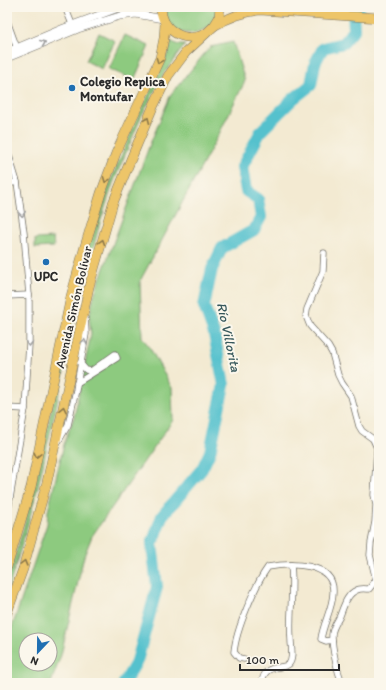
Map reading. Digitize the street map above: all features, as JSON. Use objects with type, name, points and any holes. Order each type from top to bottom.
[{"type":"main road","name":"Avenida Simón Bolívar","points":[[7,567],[31,486],[71,296],[85,246],[101,193],[116,153],[160,58],[164,38],[164,21],[161,7]]},
{"type":"main road","points":[[212,28],[219,18],[220,7]]},
{"type":"main road","points":[[164,21],[170,30],[178,35],[186,37],[199,36],[233,16],[260,10],[379,18]]},
{"type":"main road","name":"Avenida Simón Bolívar","points":[[7,613],[23,569],[47,482],[84,306],[114,203],[126,170],[168,76],[186,52],[212,28]]},
{"type":"street","points":[[65,7],[73,28]]},
{"type":"street","points":[[7,52],[18,50],[121,7]]},
{"type":"street","points":[[73,28],[136,14],[164,21]]},
{"type":"street","points":[[7,21],[18,50]]},
{"type":"street","points":[[7,58],[18,50]]},
{"type":"street","points":[[7,149],[17,182],[24,232],[29,295],[29,344],[25,409],[7,516]]},
{"type":"street","points":[[7,184],[17,182]]},
{"type":"street","points":[[324,253],[321,278],[307,309],[307,320],[310,326],[328,346],[332,353],[338,375],[351,396],[359,426],[362,431],[373,440],[377,448],[374,495],[376,505],[375,522],[370,555],[376,580],[369,589],[357,590],[351,594],[343,606],[332,632],[337,670],[342,683]]},
{"type":"street","points":[[7,296],[29,295]]},
{"type":"street","points":[[55,446],[68,425],[77,383],[86,334],[84,306]]},
{"type":"street","points":[[77,383],[117,358],[115,354],[91,371],[86,370],[80,363]]},
{"type":"street","points":[[7,408],[25,409]]},
{"type":"street","points":[[244,659],[239,658],[234,652],[235,641],[262,576],[268,567],[301,564],[318,569],[326,575],[333,584],[333,595],[321,639],[326,641],[332,640]]},
{"type":"street","points":[[262,683],[264,675],[271,669],[289,664],[292,658],[290,635],[292,565]]},
{"type":"green space","points":[[164,7],[218,7],[216,18],[211,24],[200,31],[187,33],[175,29],[170,24]]},
{"type":"green space","points":[[99,33],[115,41],[102,69],[86,61]]},
{"type":"green space","points":[[125,35],[149,46],[134,80],[109,69]]},
{"type":"green space","points":[[171,41],[178,45],[185,45],[164,73],[141,117],[113,183],[99,226],[84,284],[38,486],[7,593],[7,581],[35,484],[73,311],[90,243],[110,182],[138,116],[160,72]]},
{"type":"green space","points":[[233,42],[245,81],[218,136],[140,281],[142,337],[150,348],[172,388],[173,420],[92,536],[84,556],[58,663],[58,632],[18,632],[18,672],[55,672],[51,683],[7,683],[7,642],[47,524],[48,511],[64,444],[74,417],[91,334],[89,317],[94,295],[150,144],[171,94],[210,47]]},
{"type":"green space","points":[[53,238],[54,247],[35,248],[35,239]]},
{"type":"waterway","name":"Río Villorita","points":[[124,683],[137,661],[157,587],[152,544],[162,516],[202,469],[210,452],[224,385],[214,334],[204,306],[212,269],[222,248],[254,230],[261,217],[258,199],[246,191],[242,167],[261,131],[293,99],[311,85],[315,63],[323,48],[343,43],[354,30],[353,9],[359,7]]},
{"type":"place","name":"Colegio Replica Montufar","points":[[72,88]]},
{"type":"place","name":"UPC","points":[[46,262]]}]
